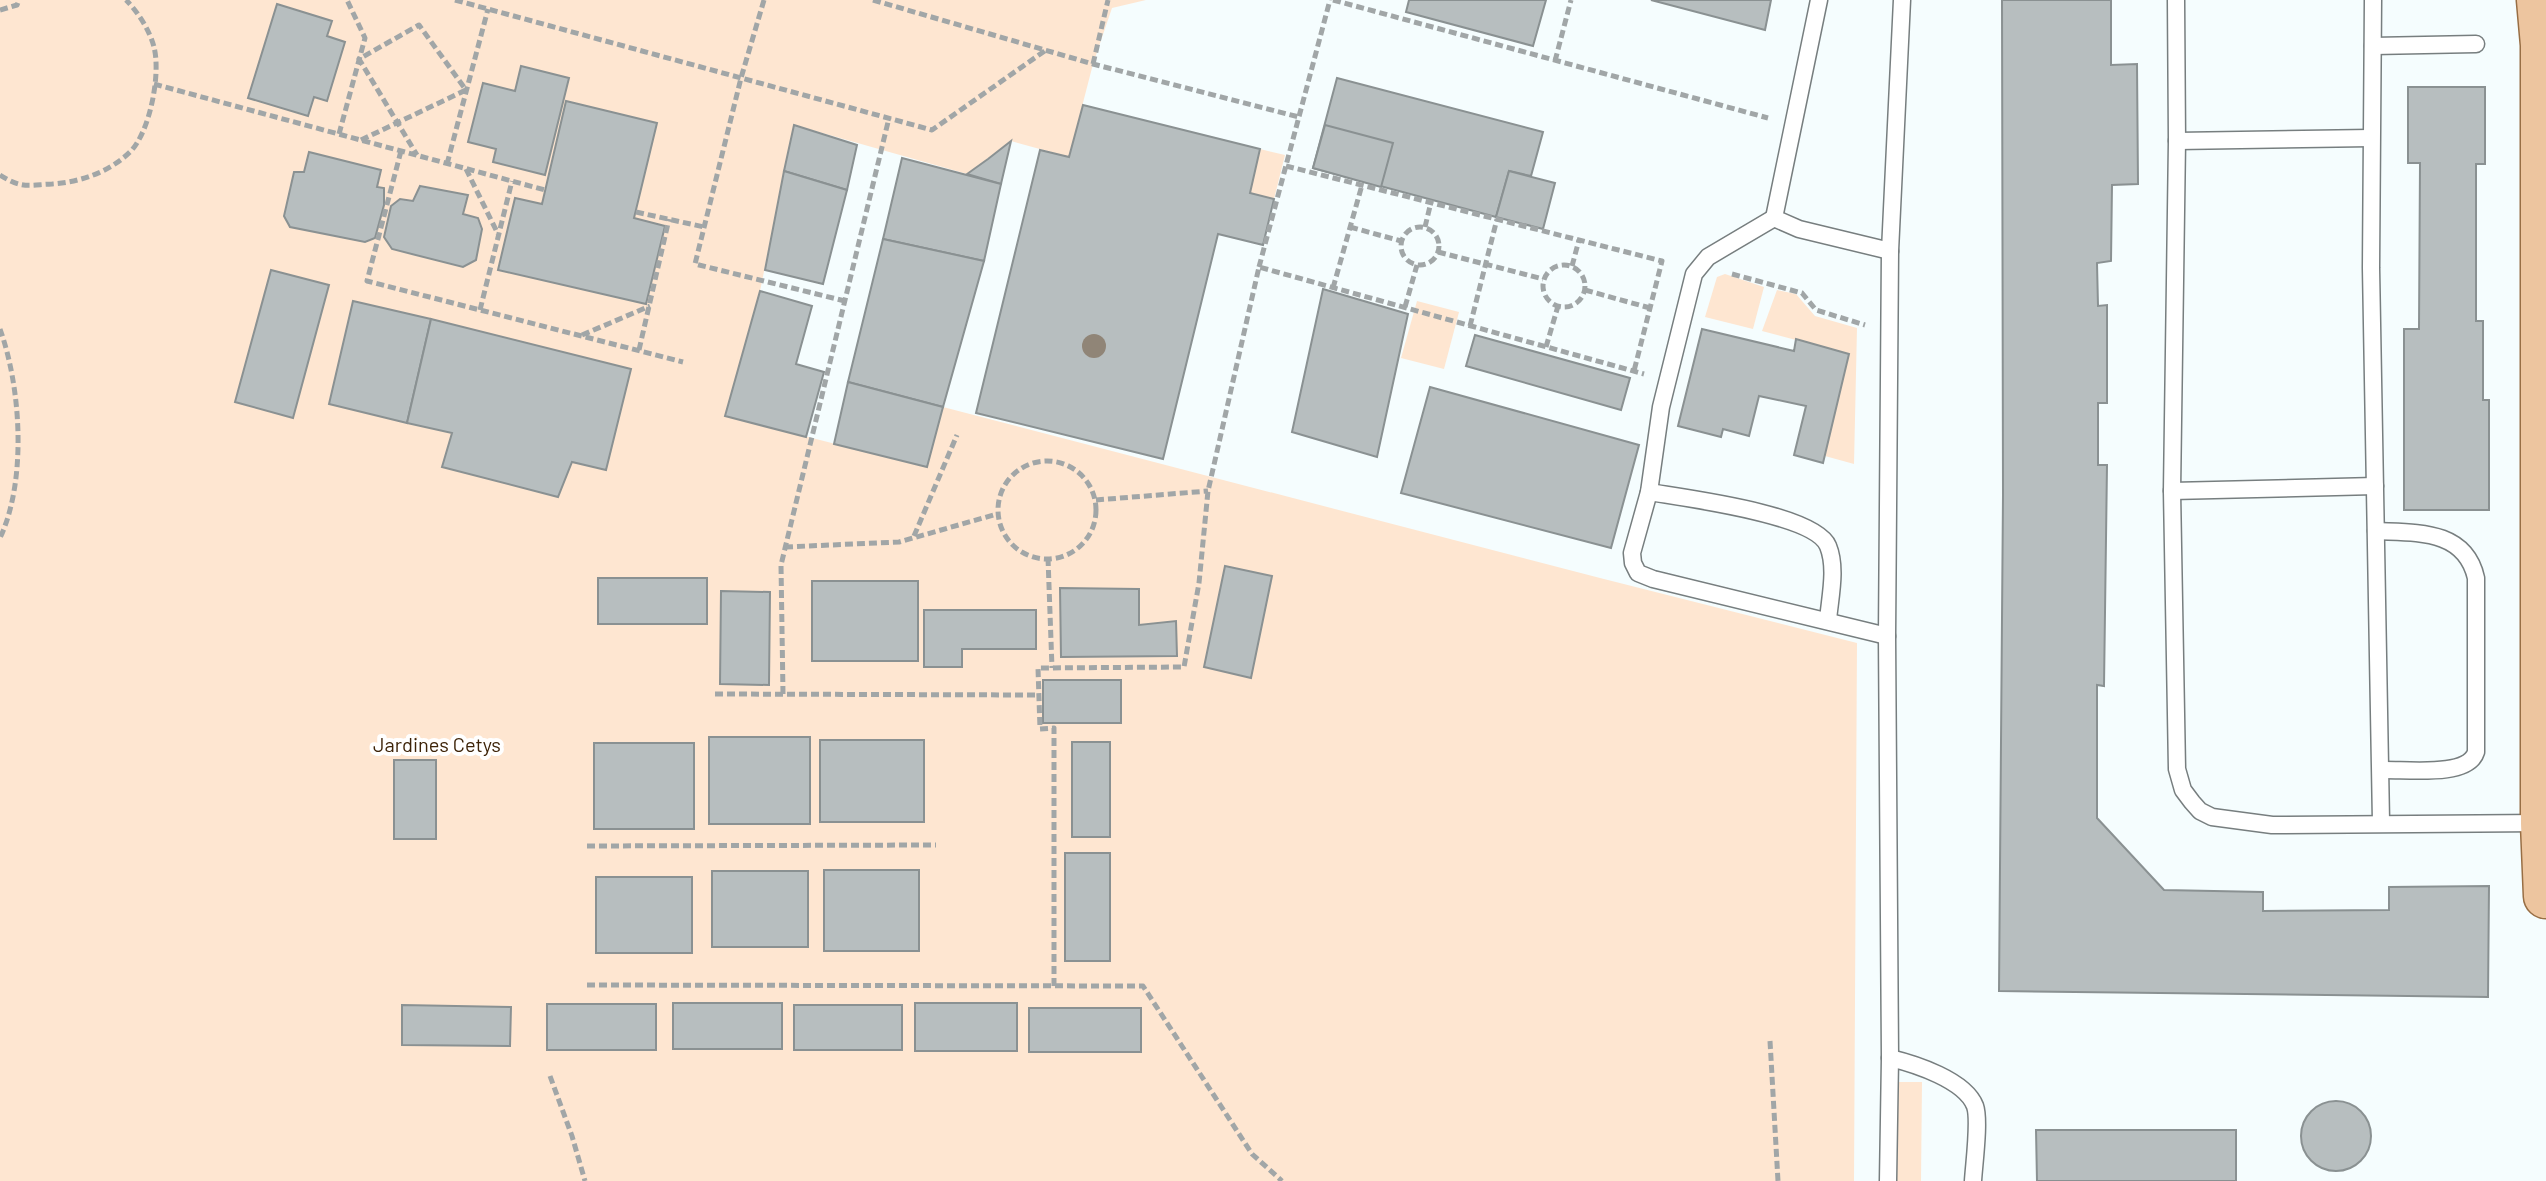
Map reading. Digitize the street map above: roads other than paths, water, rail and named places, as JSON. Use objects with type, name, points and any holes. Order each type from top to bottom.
[{"type":"main road","points":[[2540,21],[2543,823],[2546,896]]},
{"type":"lane","points":[[1819,0],[1774,218],[1708,257],[1691,282],[1668,380],[1649,492],[1632,553],[1633,563],[1638,573],[1887,636]]},
{"type":"lane","points":[[1888,1181],[1890,251],[1902,0]]},
{"type":"lane","points":[[2176,0],[2172,491],[2177,769],[2183,790],[2200,811],[2212,817],[2272,825],[2543,823]]},
{"type":"lane","points":[[2373,0],[2371,138],[2381,822]]},
{"type":"lane","points":[[2373,46],[2476,44]]},
{"type":"lane","points":[[2177,141],[2371,138]]},
{"type":"lane","points":[[1774,218],[1799,229],[1890,251]]},
{"type":"lane","points":[[2172,491],[2375,486]]},
{"type":"lane","points":[[1649,492],[1762,514],[1804,525],[1818,534],[1827,542],[1831,556],[1828,620]]},
{"type":"lane","points":[[2376,531],[2426,534],[2452,542],[2466,552],[2473,563],[2476,578],[2474,759],[2462,768],[2381,770]]},
{"type":"lane","points":[[1890,1058],[1910,1063],[1950,1082],[1971,1099],[1976,1113],[1973,1181]]},
{"type":"park label","name":"Jardines Cetys","points":[[437,745]]}]
